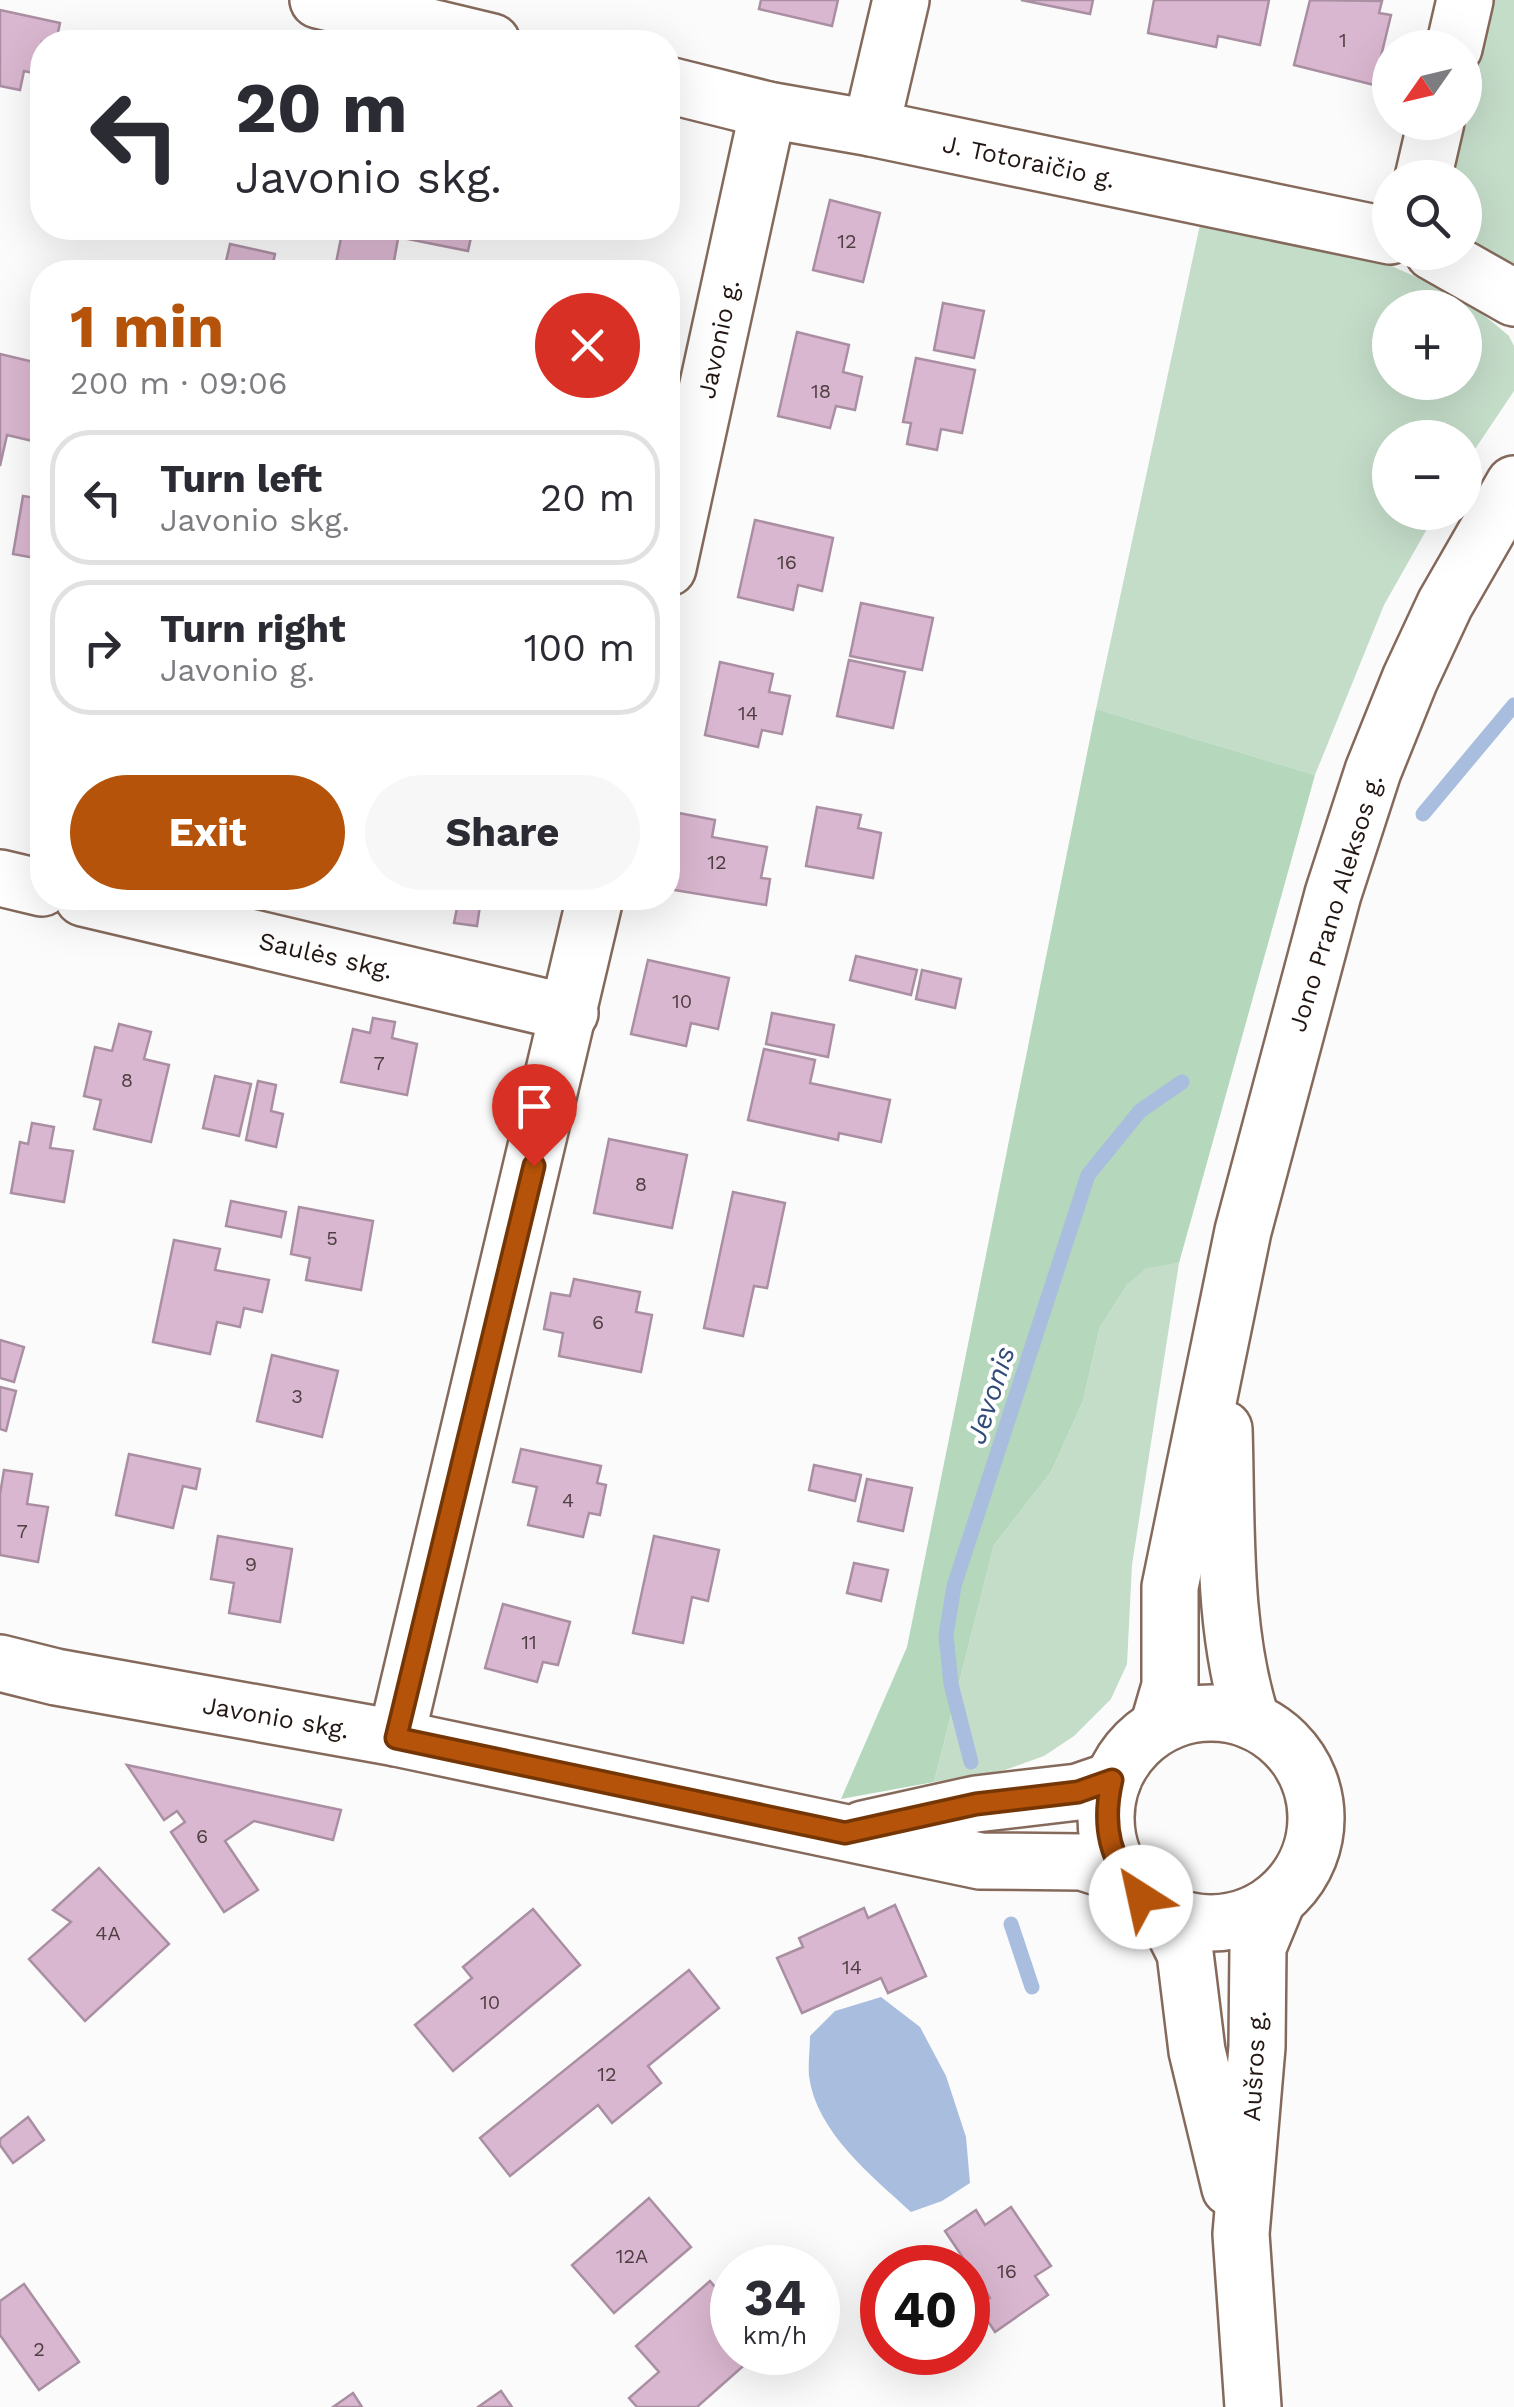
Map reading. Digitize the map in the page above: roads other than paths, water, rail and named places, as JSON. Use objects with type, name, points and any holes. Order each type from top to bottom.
[{"type":"street","points":[[318,0],[442,30]]},
{"type":"street","points":[[871,128],[901,0]]},
{"type":"street","points":[[1458,30],[1465,0]]},
{"type":"street","name":"J. Totoraičio g.","points":[[680,88],[768,110],[1372,232]]},
{"type":"street","name":"Javonio g.","points":[[680,513],[768,110]]},
{"type":"street","points":[[1465,270],[1514,298]]},
{"type":"street","name":"Jono Prano Aleksos g.","points":[[1158,1727],[1170,1686],[1170,1586],[1244,1230],[1334,894],[1374,771],[1410,679],[1445,604],[1514,484]]},
{"type":"street","points":[[0,878],[30,885]]},
{"type":"street","name":"Saulės skg.","points":[[133,910],[570,1013]]},
{"type":"street","points":[[396,1738],[592,910]]},
{"type":"street","name":"Jono Prano Aleksos g.","points":[[1220,1346],[1230,1578],[1240,1685],[1252,1721]]},
{"type":"street","name":"Javonio skg.","points":[[0,1663],[396,1738],[980,1862],[1082,1862],[1122,1875]]},
{"type":"street","points":[[1228,1714],[1252,1721],[1274,1733],[1307,1772],[1315,1796],[1317,1822],[1312,1851],[1298,1879],[1277,1902],[1252,1916],[1223,1924],[1193,1922],[1165,1913],[1141,1897],[1122,1875],[1112,1853],[1106,1829],[1112,1780],[1139,1741],[1180,1717],[1228,1714]]},
{"type":"street","name":"Javonio skg.","points":[[845,1833],[976,1804],[1078,1792],[1112,1780]]},
{"type":"street","name":"Aušros g.","points":[[1253,2407],[1241,2234],[1258,2047],[1258,1947],[1277,1902]]},
{"type":"street","name":"Aušros g.","points":[[1165,1913],[1185,1953],[1196,2052],[1241,2234]]},
{"type":"water","points":[[881,1997],[920,2027],[946,2076],[966,2137],[970,2183],[942,2201],[911,2212],[863,2168],[834,2134],[822,2116],[809,2076],[810,2036],[835,2011]]},
{"type":"waterway","name":"Jevonis","points":[[1423,814],[1514,705]]},
{"type":"waterway","name":"Jevonis","points":[[971,1762],[951,1684],[946,1635],[954,1586],[1088,1175],[1140,1111],[1182,1082]]},
{"type":"waterway","name":"Jevonis","points":[[1011,1924],[1032,1987]]}]
